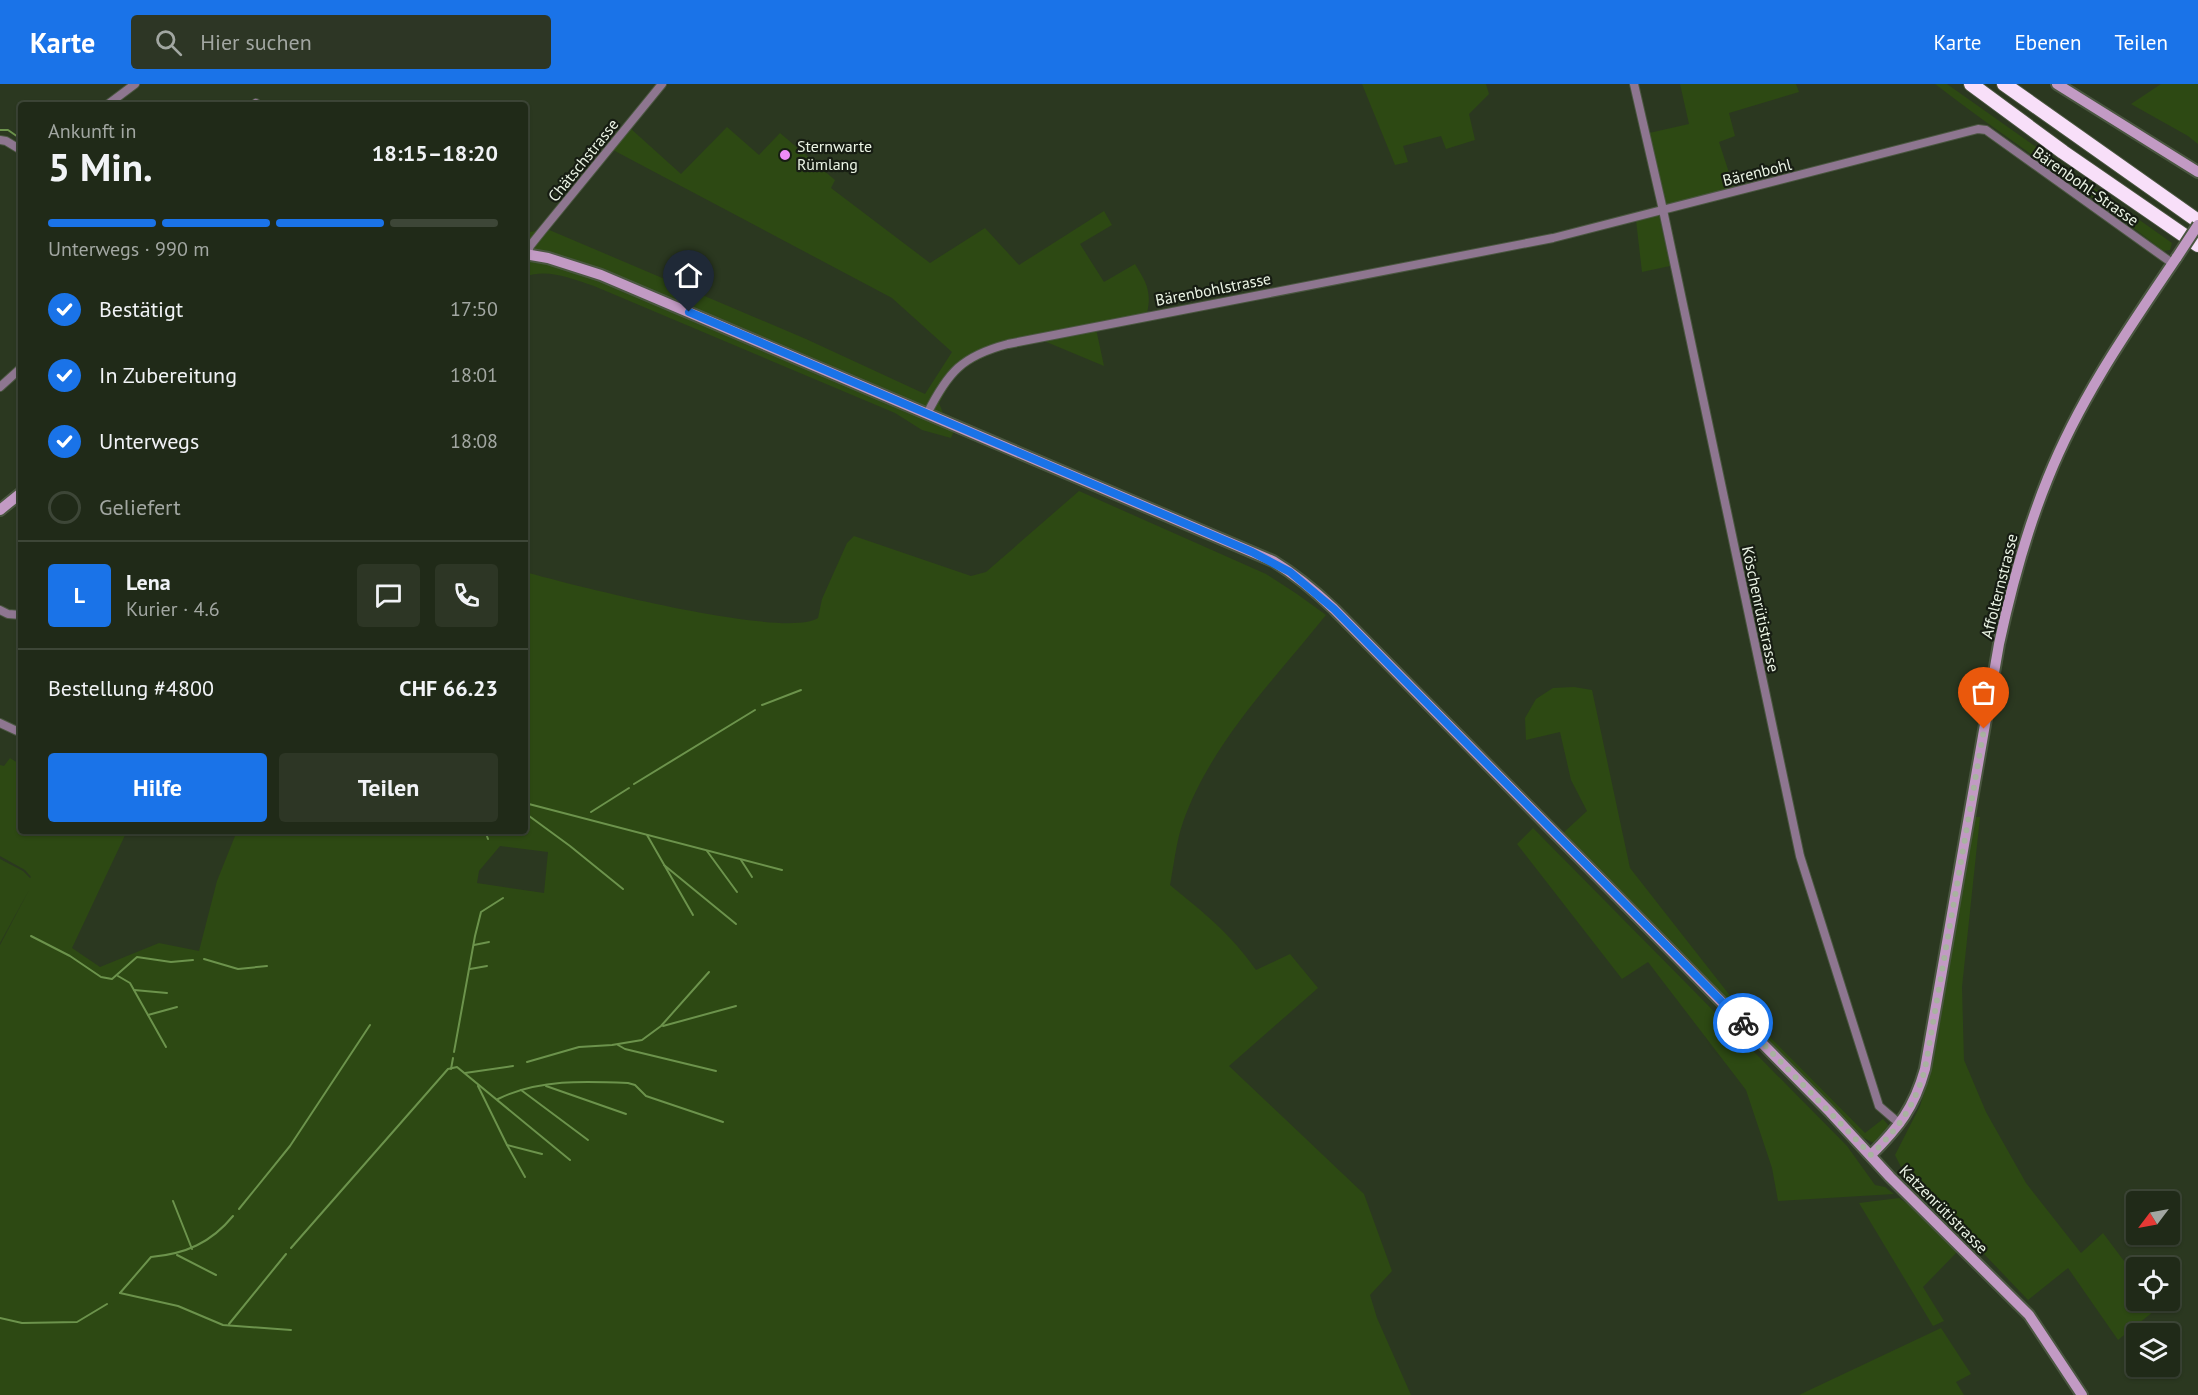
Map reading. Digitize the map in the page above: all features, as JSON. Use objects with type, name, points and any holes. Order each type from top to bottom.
[{"type":"highway","points":[[1971,84],[2198,245]]},
{"type":"highway","points":[[2004,84],[2198,223]]},
{"type":"street","points":[[111,102],[135,84]]},
{"type":"street","name":"Chätschstrasse","points":[[528,251],[662,84]]},
{"type":"street","name":"Köschenrütistrasse","points":[[1634,84],[1800,856],[1879,1106],[1900,1124]]},
{"type":"street","points":[[2057,84],[2198,172]]},
{"type":"street","name":"Bärenbohl","points":[[1534,241],[1978,129],[1986,130]]},
{"type":"street","name":"Bärenbohl-Strasse","points":[[1986,130],[2175,260]]},
{"type":"street","points":[[0,140],[18,148]]},
{"type":"street","name":"Affolternstrasse","points":[[1871,1155],[1900,1124],[1913,1103],[1925,1069],[1999,644],[2024,546],[2045,485],[2078,414],[2113,353],[2198,223]]},
{"type":"street","name":"Bärenbohlstrasse","points":[[927,414],[939,389],[950,374],[967,360],[986,350],[1065,332],[1534,241]]},
{"type":"street","name":"Katzenrütistrasse","points":[[528,254],[548,258],[602,275],[1273,561],[1307,585],[1334,609],[1701,980],[1890,1177],[2029,1315],[2082,1395]]},
{"type":"street","points":[[0,387],[18,371]]},
{"type":"street","points":[[0,510],[18,495]]},
{"type":"street","points":[[0,610],[8,614],[18,615]]},
{"type":"street","points":[[0,723],[18,731]]},
{"type":"green space","points":[[1362,84],[1486,84],[1489,94],[1469,114],[1475,140],[1446,149],[1441,136],[1403,146],[1408,162],[1395,165]]},
{"type":"green space","points":[[1680,84],[1796,84],[1799,92],[1729,113],[1735,136],[1719,142],[1734,188],[1665,205],[1649,133],[1689,124]]},
{"type":"green space","points":[[1935,84],[1947,84],[2172,243],[2170,250],[2163,251]]},
{"type":"green space","points":[[2161,84],[2198,84],[2198,144],[2131,104]]},
{"type":"green space","points":[[727,127],[759,155],[780,133],[835,180],[831,188],[930,263],[985,228],[1019,265],[1104,211],[1112,225],[1080,244],[1104,282],[1135,264],[1147,287],[1149,299],[1147,313],[1095,324],[1104,366],[1044,341],[992,353],[969,365],[954,377],[939,403],[943,413],[959,420],[951,438],[922,430],[895,413],[594,286],[551,274],[528,276],[528,232],[547,229],[806,339],[925,394],[952,352],[892,298],[613,150],[630,128],[681,174]]},
{"type":"green space","points":[[1659,215],[1670,266],[1642,272],[1636,220]]},
{"type":"green space","points":[[1079,491],[1266,574],[1326,615],[1265,688],[1210,765],[1183,822],[1170,885],[1227,935],[1256,970],[1290,954],[1318,988],[1229,1066],[1364,1194],[1392,1271],[1370,1295],[1377,1318],[1411,1395],[0,1395],[0,945],[29,890],[0,943],[0,859],[31,877],[25,870],[0,856],[0,765],[4,766],[10,758],[18,763],[18,834],[126,834],[72,948],[100,967],[159,943],[199,951],[217,881],[236,834],[528,834],[528,573],[630,598],[723,617],[798,623],[818,618],[822,599],[847,543],[854,536],[971,576],[986,572]],"holes":[[[500,846],[548,852],[544,893],[477,883],[479,871]]]},
{"type":"green space","points":[[1574,687],[1592,690],[1630,868],[1735,1002],[1865,1133],[1883,1119],[1889,1126],[1887,1134],[1874,1143],[1859,1136],[1562,834],[1587,811],[1571,780],[1560,732],[1526,740],[1525,718],[1536,699],[1553,688]]},
{"type":"green space","points":[[1974,817],[1980,817],[1962,987],[1964,1060],[1986,1112],[2026,1183],[2081,1253],[2103,1233],[2126,1264],[2126,1311],[2154,1311],[2139,1323],[2126,1323],[2126,1334],[2118,1340],[2068,1268],[2028,1300],[1901,1167],[1895,1155],[1920,1106],[1934,1058]]},
{"type":"green space","points":[[1533,828],[1847,1146],[1875,1185],[1885,1187],[1894,1194],[1778,1201],[1772,1168],[1746,1090],[1648,962],[1622,979],[1517,844]]},
{"type":"green space","points":[[1899,1198],[1918,1211],[1957,1252],[1923,1287],[1944,1321],[1933,1326],[1859,1203]]},
{"type":"green space","points":[[1941,1328],[1971,1374],[1956,1382],[1964,1395],[1799,1395]]},
{"type":"waterway","points":[[0,130],[8,130],[18,137]]},
{"type":"waterway","points":[[762,705],[801,690]]},
{"type":"waterway","points":[[634,784],[755,710]]},
{"type":"waterway","points":[[591,812],[629,788]]},
{"type":"waterway","points":[[528,804],[782,870]]},
{"type":"waterway","points":[[528,815],[623,889]]},
{"type":"waterway","points":[[486,834],[488,839]]},
{"type":"waterway","points":[[647,835],[693,915]]},
{"type":"waterway","points":[[707,851],[737,892]]},
{"type":"waterway","points":[[741,860],[752,877]]},
{"type":"waterway","points":[[664,865],[736,924]]},
{"type":"waterway","points":[[454,1052],[481,912],[503,898]]},
{"type":"waterway","points":[[31,936],[70,956],[101,977],[112,979],[137,957],[171,962],[193,960]]},
{"type":"waterway","points":[[474,945],[489,942]]},
{"type":"waterway","points":[[204,959],[238,969],[267,966]]},
{"type":"waterway","points":[[470,969],[487,966]]},
{"type":"waterway","points":[[527,1062],[579,1047],[642,1040],[661,1026],[709,972]]},
{"type":"waterway","points":[[118,976],[130,983],[166,1047]]},
{"type":"waterway","points":[[134,990],[167,993]]},
{"type":"waterway","points":[[663,1026],[736,1006]]},
{"type":"waterway","points":[[148,1015],[177,1007]]},
{"type":"waterway","points":[[239,1209],[290,1146],[370,1025]]},
{"type":"waterway","points":[[618,1045],[625,1049],[716,1071]]},
{"type":"waterway","points":[[451,1069],[453,1058]]},
{"type":"waterway","points":[[465,1073],[513,1066]]},
{"type":"waterway","points":[[291,1248],[448,1069],[457,1067],[570,1160]]},
{"type":"waterway","points":[[498,1099],[513,1092],[545,1085],[579,1082],[628,1083],[635,1085],[646,1096],[723,1122]]},
{"type":"waterway","points":[[478,1086],[525,1177]]},
{"type":"waterway","points":[[546,1086],[626,1114]]},
{"type":"waterway","points":[[521,1090],[588,1140]]},
{"type":"waterway","points":[[507,1145],[542,1154]]},
{"type":"waterway","points":[[173,1201],[192,1249]]},
{"type":"waterway","points":[[120,1293],[151,1257],[175,1253],[196,1246],[216,1233],[233,1216]]},
{"type":"waterway","points":[[229,1324],[286,1254]]},
{"type":"waterway","points":[[177,1255],[216,1275]]},
{"type":"waterway","points":[[120,1293],[178,1306],[223,1325],[291,1330]]},
{"type":"waterway","points":[[0,1318],[22,1323],[77,1322],[107,1304]]},
{"type":"way so far","points":[[1743,1023],[1871,1155],[1895,1131],[1913,1103],[1925,1069],[1984,729]]},
{"type":"place","name":"Sternwarte Rümlang","points":[[785,155]]},
{"type":"route","points":[[689,312],[1273,561],[1290,572],[1334,609],[1743,1023]]}]
